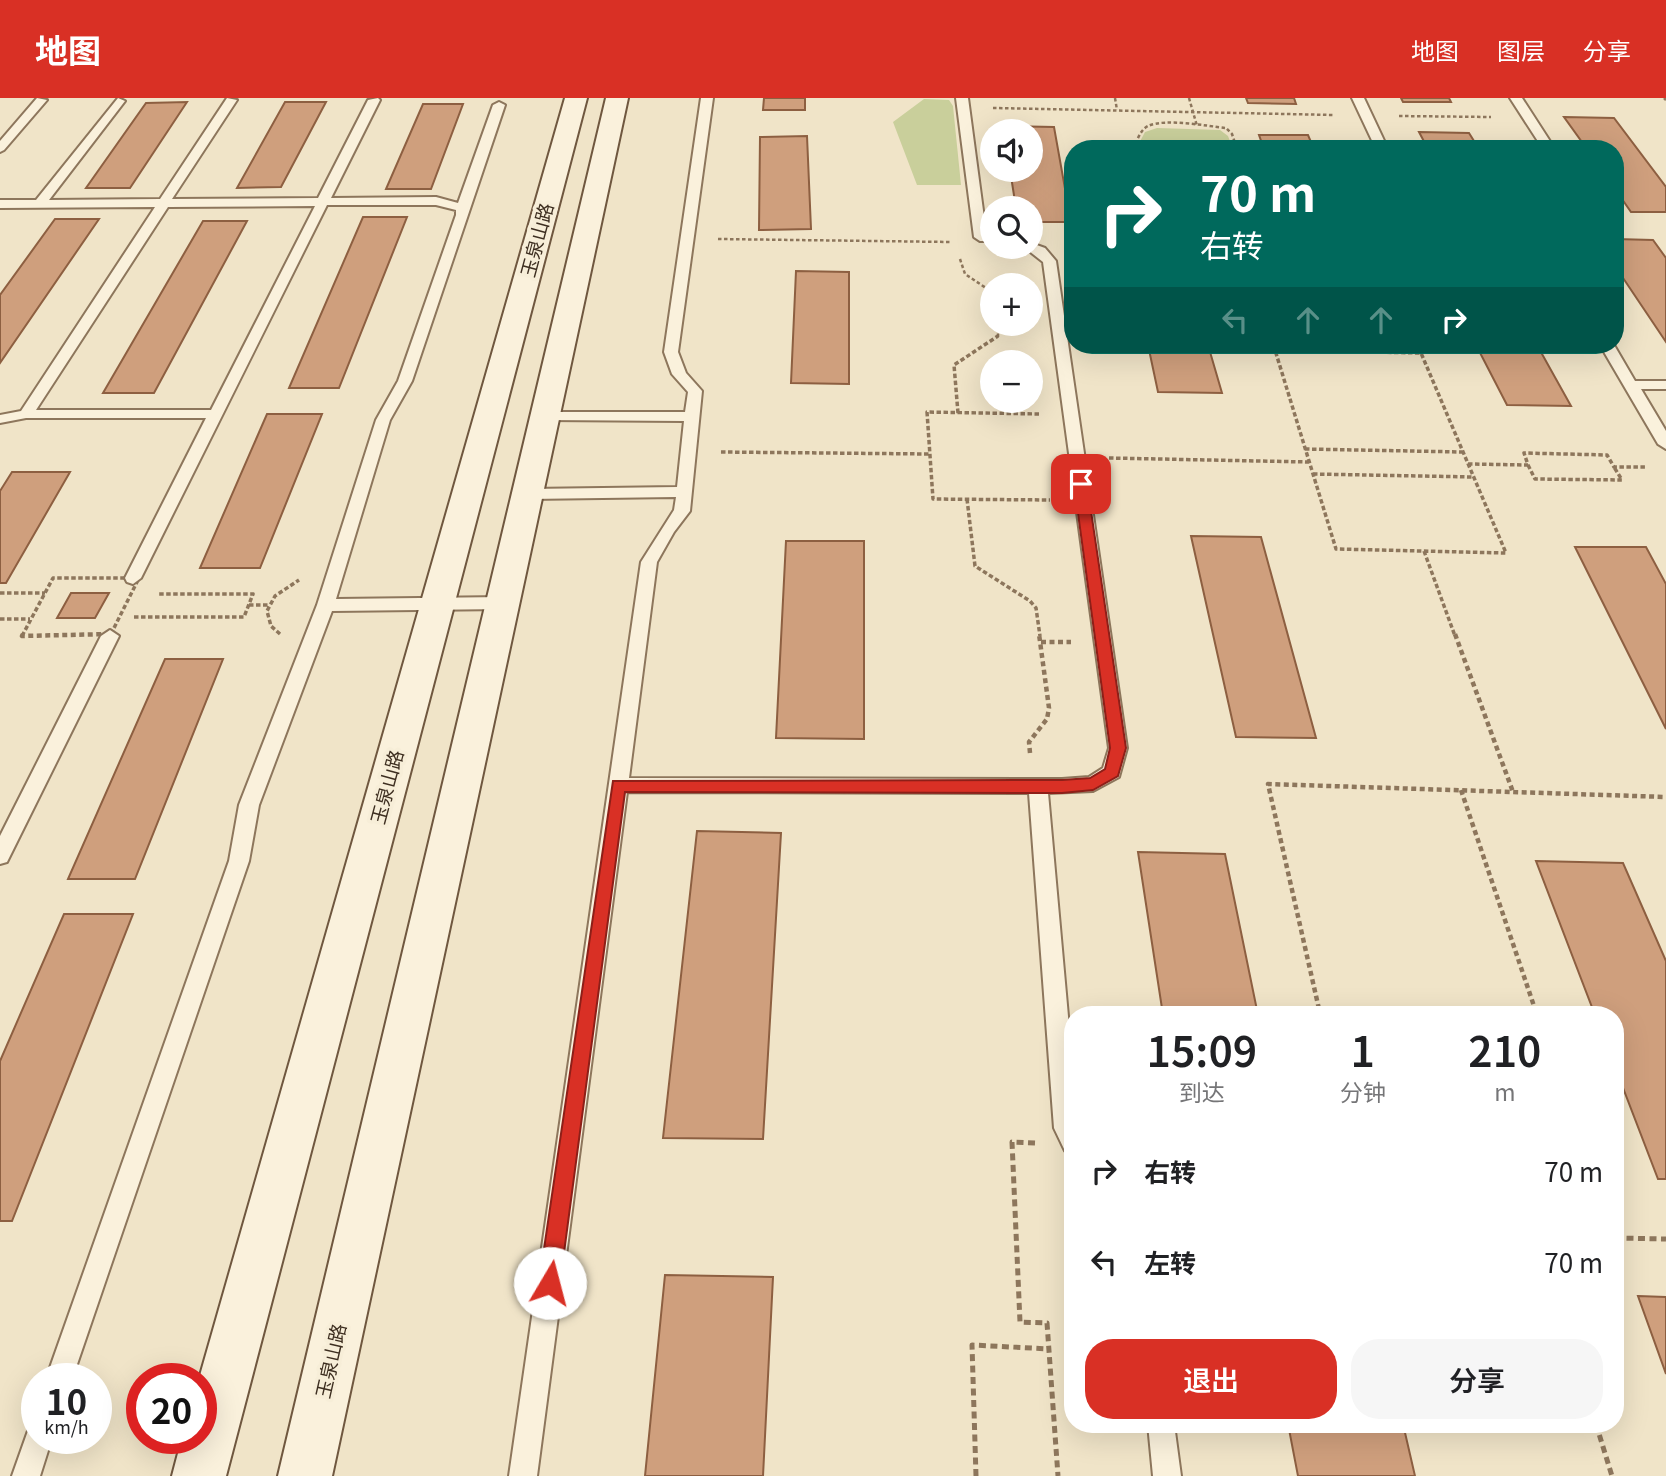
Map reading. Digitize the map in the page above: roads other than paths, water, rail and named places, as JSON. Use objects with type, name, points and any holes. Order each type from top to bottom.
[{"type":"street","name":"玉泉山路","points":[[199,1476],[576,98]]},
{"type":"street","name":"玉泉山路","points":[[305,1476],[617,98]]},
{"type":"lane","points":[[523,1476],[649,562],[667,530],[682,511],[695,391],[679,374],[671,352],[707,98]]},
{"type":"lane","points":[[1358,98],[1361,115],[1376,140]]},
{"type":"lane","points":[[1516,98],[1543,140]]},
{"type":"lane","points":[[0,148],[41,100]]},
{"type":"lane","points":[[26,414],[231,100]]},
{"type":"lane","points":[[132,578],[374,100]]},
{"type":"lane","points":[[40,204],[119,101]]},
{"type":"lane","points":[[963,101],[980,237]]},
{"type":"lane","points":[[65,1363],[239,862],[249,805],[326,605],[383,420],[405,381],[499,105]]},
{"type":"lane","points":[[0,204],[436,201],[462,208]]},
{"type":"lane","points":[[618,785],[1038,786],[1093,784],[1112,772],[1118,748],[1073,457],[1049,261],[1043,254]]},
{"type":"lane","points":[[1612,354],[1666,444]]},
{"type":"lane","points":[[1631,385],[1666,385]]},
{"type":"lane","points":[[0,419],[26,414],[215,414]]},
{"type":"lane","points":[[546,416],[692,417]]},
{"type":"lane","points":[[529,494],[684,492]]},
{"type":"lane","points":[[326,605],[504,603]]},
{"type":"lane","points":[[0,856],[110,636]]},
{"type":"lane","points":[[1038,786],[1064,1104]]},
{"type":"lane","points":[[1162,1433],[1167,1476]]},
{"type":"lane","points":[[26,1476],[33,1454]]}]
